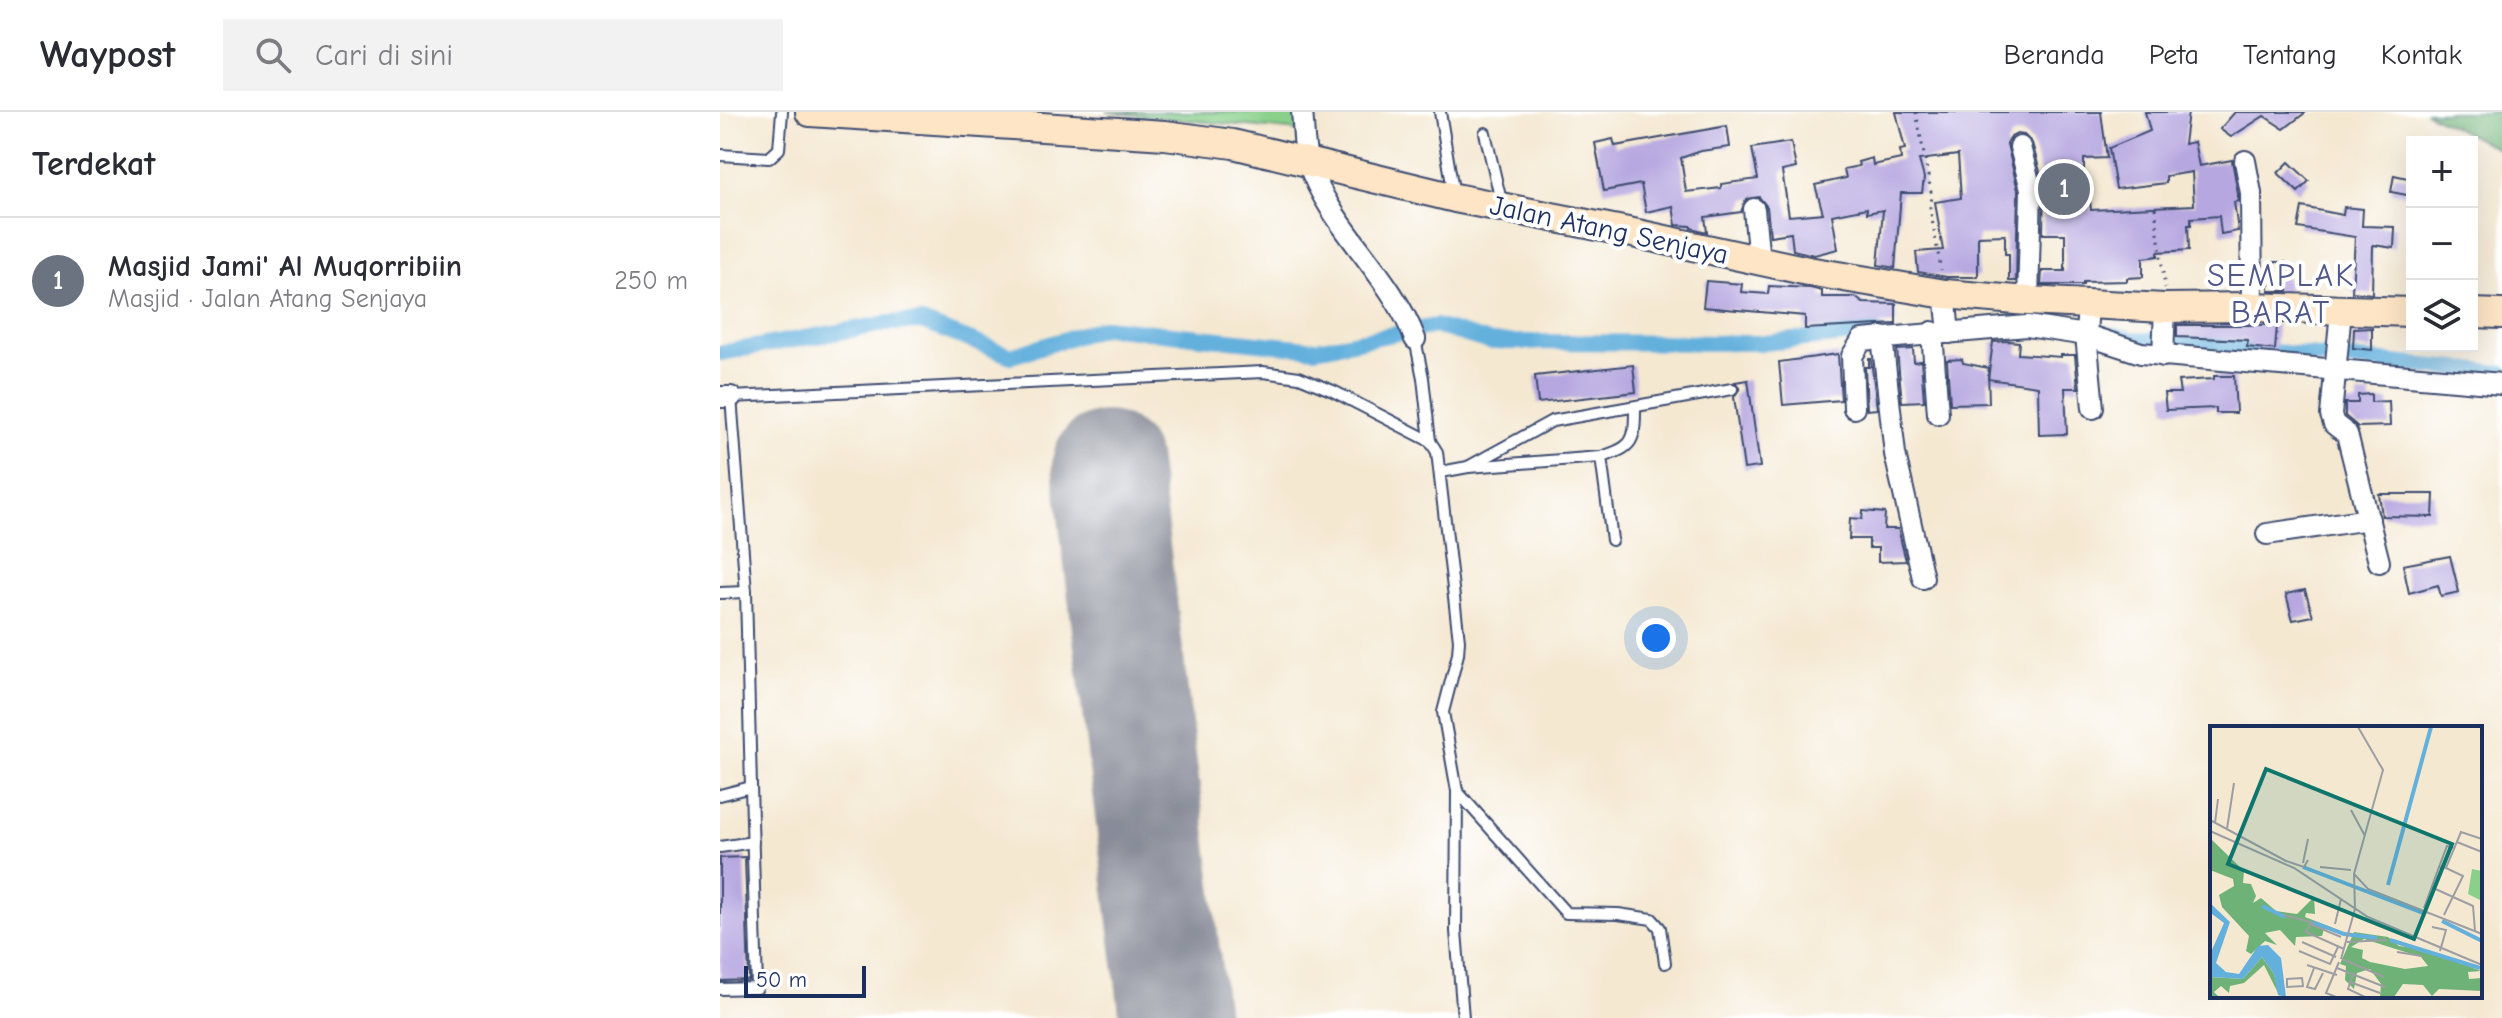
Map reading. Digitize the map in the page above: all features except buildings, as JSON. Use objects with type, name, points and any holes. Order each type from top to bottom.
[{"type":"main road","name":"Jalan Atang Senjaya","points":[[810,112],[935,116],[1165,135],[1233,144],[1455,198],[1759,261],[1944,320],[2028,301],[2087,320],[2165,330],[2252,307],[2406,312]]},
{"type":"main road","points":[[2478,313],[2502,314]]},
{"type":"street","points":[[1302,112],[1307,161],[1337,219],[1407,319],[1415,339]]},
{"type":"street","points":[[2020,147],[2030,180],[2028,301]]},
{"type":"street","points":[[2245,161],[2251,193],[2252,307]]},
{"type":"street","points":[[1754,209],[1759,261]]},
{"type":"street","points":[[2341,311],[2331,415],[2334,424],[2347,433],[2379,562]]},
{"type":"street","points":[[1938,414],[1944,320]]},
{"type":"street","points":[[1854,408],[1852,356],[1862,340],[1944,320],[2027,326],[2087,320],[2128,351],[2165,330],[2335,369],[2502,384]]},
{"type":"street","points":[[2087,320],[2093,408]]},
{"type":"street","points":[[1882,337],[1895,454],[1923,578]]},
{"type":"street","points":[[2267,534],[2369,519]]},
{"type":"lane","points":[[720,155],[769,158],[779,149],[782,112]]},
{"type":"lane","points":[[1440,112],[1455,198]]},
{"type":"lane","points":[[1485,133],[1502,208]]},
{"type":"lane","points":[[1415,339],[1430,441],[1437,452],[1441,472],[1459,640],[1443,712],[1457,791],[1456,931],[1463,1018]]},
{"type":"lane","points":[[720,989],[757,988],[746,592],[726,397],[1263,372],[1299,377],[1333,391],[1430,441]]},
{"type":"lane","points":[[1468,467],[1552,421],[1732,389]]},
{"type":"lane","points":[[1441,472],[1468,467],[1601,457],[1621,451],[1630,445],[1635,434],[1635,407]]},
{"type":"lane","points":[[1601,457],[1612,540]]},
{"type":"lane","points":[[720,593],[746,592]]},
{"type":"lane","points":[[720,795],[751,787]]},
{"type":"lane","points":[[1457,791],[1566,913],[1618,914],[1652,919],[1660,928],[1665,963]]},
{"type":"lane","points":[[720,847],[753,842]]},
{"type":"path","points":[[1916,112],[1932,197],[1930,208],[1944,320]]},
{"type":"path","points":[[2155,208],[2165,330]]},
{"type":"green space","points":[[1107,112],[1296,112],[1299,131]]},
{"type":"green space","points":[[2425,112],[2502,112],[2502,151],[2478,139],[2478,136]]},
{"type":"waterway","points":[[720,353],[890,323],[922,322],[1011,356],[1105,327],[1316,349],[1435,326],[1490,342],[1764,343],[1875,332]]},
{"type":"waterway","points":[[2104,333],[2132,339],[2502,373]]},
{"type":"runway","points":[[1106,465],[1174,1018]]},
{"type":"place","name":"Masjid Jami' Al Muqorribiin","points":[[2064,189]]},
{"type":"district","name":"SEMPLAK BARAT","points":[[2281,294]]}]
